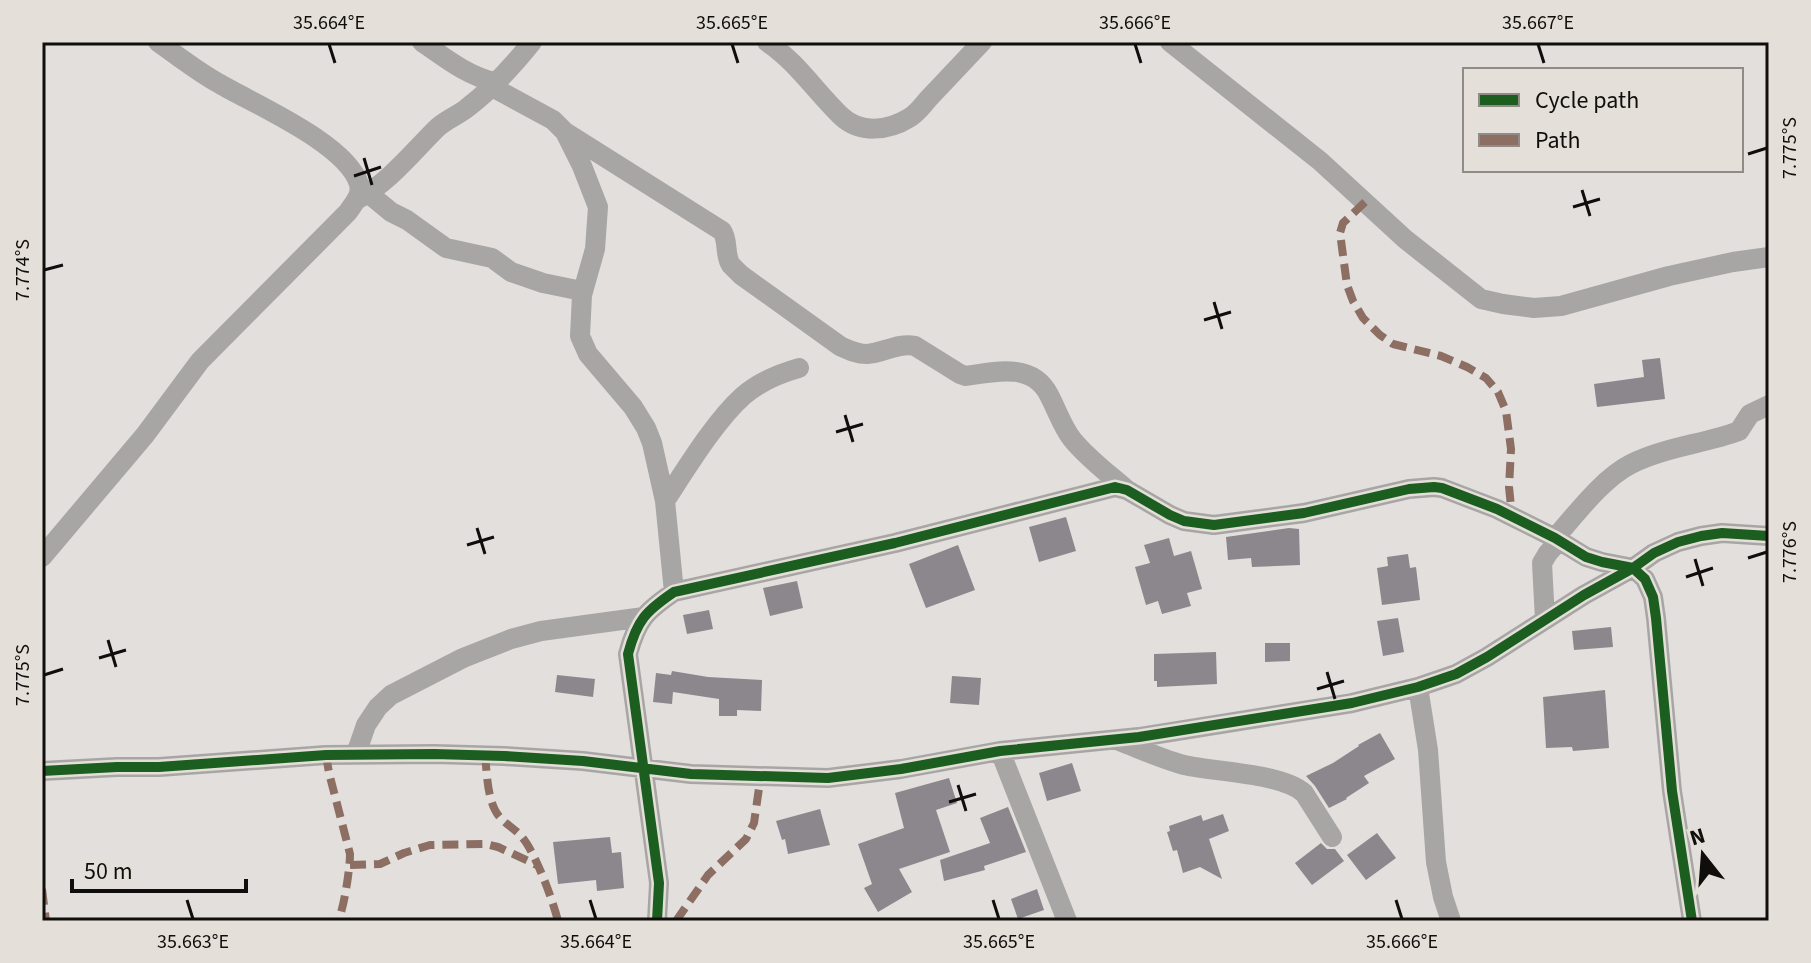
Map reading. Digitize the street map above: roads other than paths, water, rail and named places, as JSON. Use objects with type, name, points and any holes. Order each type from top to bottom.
[{"type":"street","points":[[158,42],[216,82],[321,141],[353,171],[363,196],[407,220],[446,248],[492,258],[511,272],[577,290],[582,295]]},
{"type":"street","points":[[422,42],[459,68],[553,120],[565,132],[722,231],[731,266],[840,346],[856,353],[869,354],[907,344],[966,376],[1026,372],[1040,381],[1047,391],[1073,440],[1127,490],[1170,515],[1195,524],[1214,525],[1304,513],[1409,489],[1434,487],[1497,509],[1586,557],[1633,568],[1645,579],[1655,607],[1672,791],[1692,921]]},
{"type":"street","points":[[42,557],[145,435],[200,361],[363,196],[393,173],[438,127],[461,113],[494,85],[532,42]]},
{"type":"street","points":[[767,42],[795,65],[844,118],[858,127],[869,129],[893,126],[912,117],[982,42]]},
{"type":"street","points":[[1170,42],[1320,161],[1405,239],[1481,299],[1534,308],[1561,306],[1669,276],[1769,257]]},
{"type":"street","points":[[565,132],[598,207],[595,249],[582,295],[582,344],[619,388],[646,428],[652,443],[665,501],[674,592]]},
{"type":"street","points":[[665,501],[726,413],[744,395],[778,374],[799,368]]},
{"type":"street","points":[[1545,620],[1542,563],[1557,539],[1609,481],[1629,465],[1646,458],[1739,431],[1750,414],[1769,405]]},
{"type":"street","points":[[657,921],[659,883],[628,654],[633,634],[656,604],[674,592],[895,543],[1115,487],[1127,490]]},
{"type":"street","points":[[42,771],[356,754],[504,756],[583,761],[691,774],[828,778],[901,769],[1000,751],[1116,739],[1352,703],[1418,687],[1487,657],[1584,595],[1678,542],[1722,533],[1769,536]]},
{"type":"street","points":[[356,754],[366,725],[391,695],[463,658],[541,631],[644,617]]},
{"type":"street","points":[[1418,687],[1428,750],[1436,862],[1451,921]]},
{"type":"street","points":[[1116,739],[1183,764],[1288,783],[1298,788],[1312,805],[1332,837]]},
{"type":"street","points":[[1000,751],[1067,921]]}]
